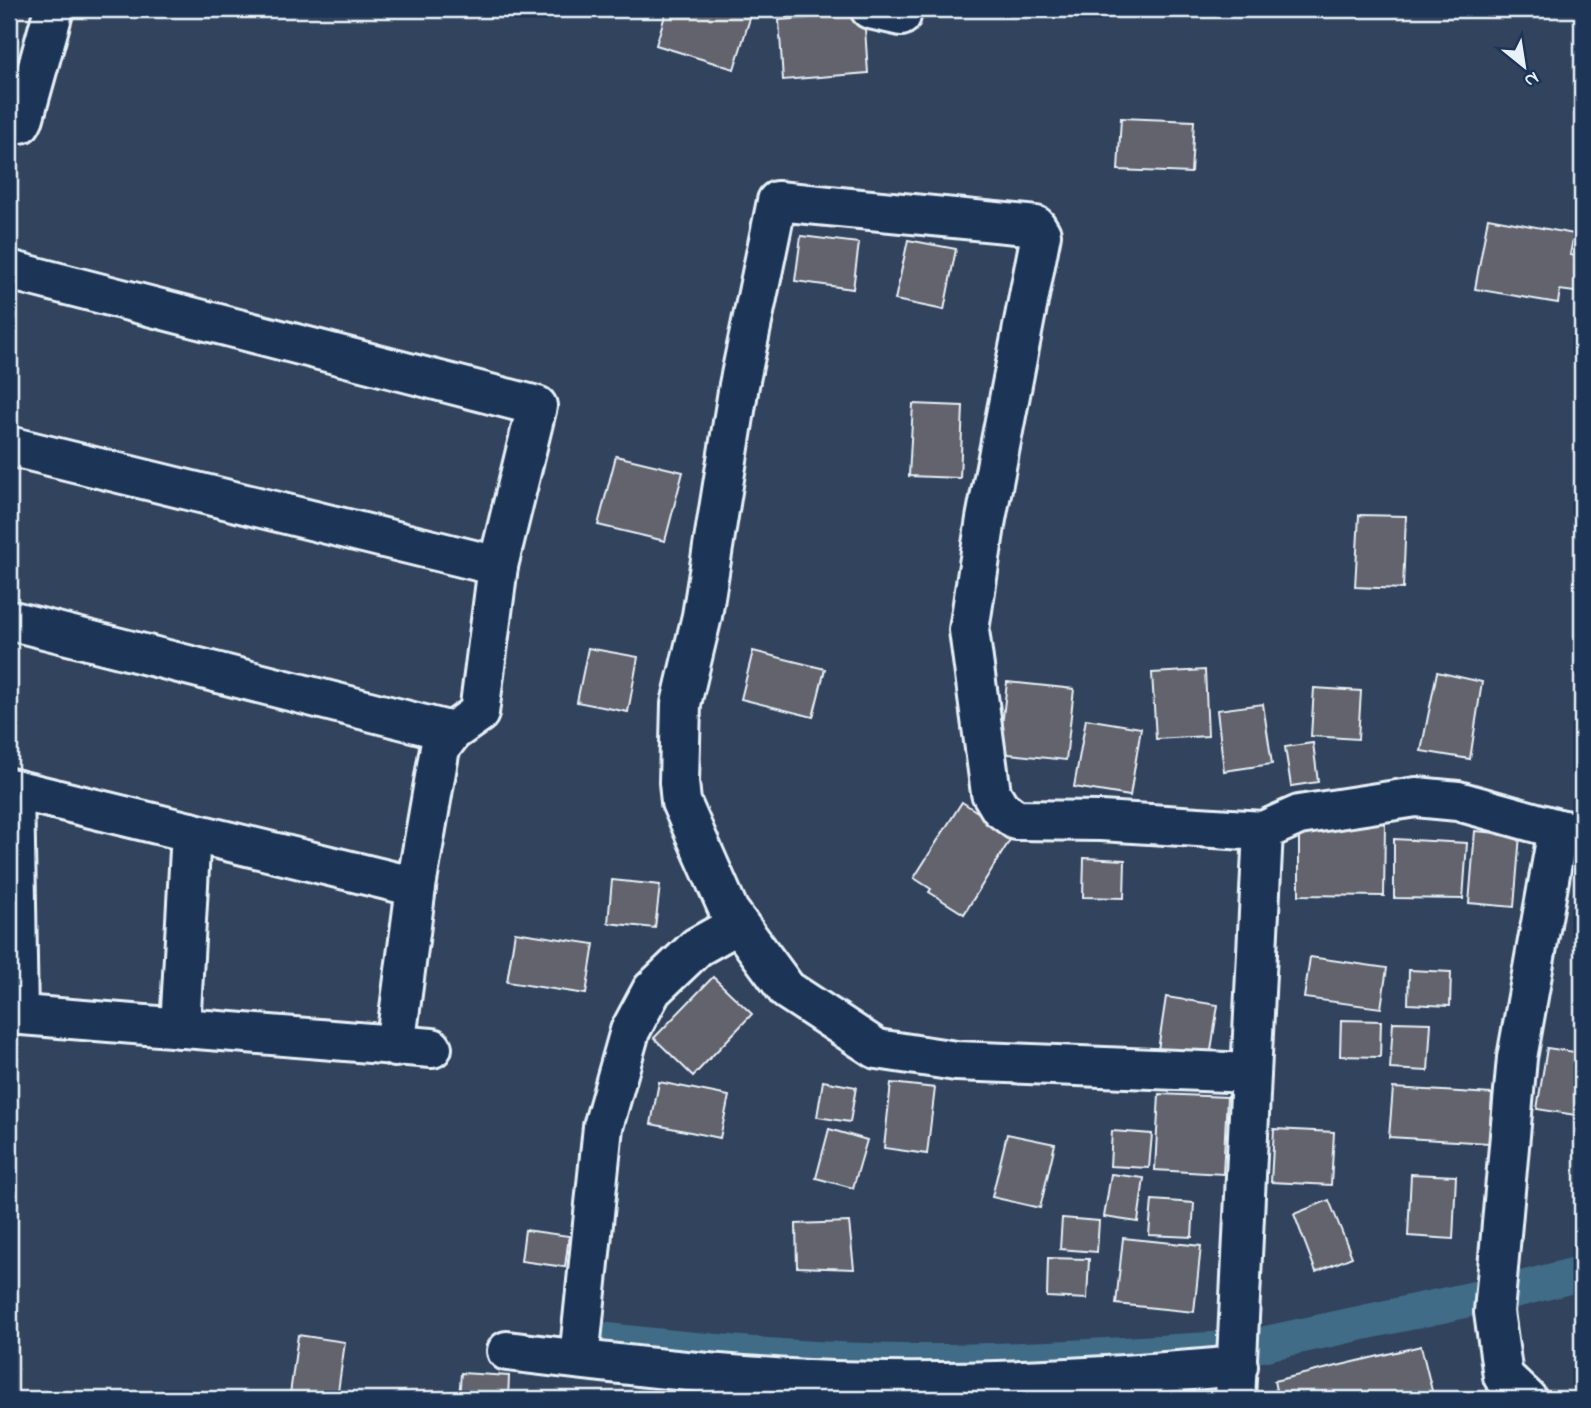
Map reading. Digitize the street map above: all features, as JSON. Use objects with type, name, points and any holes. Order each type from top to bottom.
[{"type":"street","points":[[9,122],[16,124],[24,117],[54,9]]},
{"type":"street","points":[[1251,1073],[956,1061],[877,1049],[787,990],[729,911],[681,802],[681,704],[702,615],[739,385],[777,201],[1036,226],[1041,234],[986,519],[969,630],[991,793],[1000,808],[1016,820],[1101,821],[1263,831],[1299,815],[1416,797],[1458,801],[1570,831],[1517,1058],[1494,1312],[1503,1376],[1527,1399]]},
{"type":"street","points":[[9,270],[537,406],[498,566],[479,713],[452,733],[440,748],[416,887],[395,1046]]},
{"type":"street","points":[[9,446],[498,566]]},
{"type":"street","points":[[9,620],[452,733]]},
{"type":"street","points":[[416,887],[12,789],[13,1015],[432,1048]]},
{"type":"street","points":[[507,1351],[872,1390],[1140,1375],[1237,1382],[1263,831]]},
{"type":"street","points":[[180,1028],[191,832]]},
{"type":"street","points":[[579,1359],[603,1127],[630,1031],[652,990],[697,947],[738,924]]},
{"type":"building","points":[[667,9],[729,9],[751,15],[734,69],[656,45]]},
{"type":"building","points":[[864,14],[868,73],[783,80],[779,20]]},
{"type":"building","points":[[1121,118],[1194,121],[1191,173],[1118,170]]},
{"type":"building","points":[[1488,218],[1574,234],[1570,255],[1582,257],[1582,293],[1560,290],[1558,303],[1475,289]]},
{"type":"building","points":[[801,236],[859,243],[853,289],[795,281]]},
{"type":"building","points":[[908,240],[956,249],[944,310],[895,300]]},
{"type":"building","points":[[913,404],[963,406],[960,478],[909,476]]},
{"type":"building","points":[[616,456],[683,472],[665,541],[598,525]]},
{"type":"building","points":[[1359,515],[1406,516],[1403,589],[1355,587]]},
{"type":"building","points":[[588,648],[638,657],[628,712],[577,702]]},
{"type":"building","points":[[753,651],[825,669],[813,717],[741,699]]},
{"type":"building","points":[[1205,670],[1208,736],[1156,739],[1152,673]]},
{"type":"building","points":[[1437,672],[1482,682],[1470,759],[1421,751]]},
{"type":"building","points":[[1007,682],[1074,689],[1066,760],[999,753]]},
{"type":"building","points":[[1314,688],[1361,691],[1358,739],[1311,736]]},
{"type":"building","points":[[1263,704],[1272,764],[1224,771],[1217,710]]},
{"type":"building","points":[[1086,719],[1141,728],[1130,796],[1074,787]]},
{"type":"building","points":[[1313,743],[1318,782],[1291,786],[1285,747]]},
{"type":"building","points":[[962,802],[1013,835],[964,914],[929,892],[931,889],[914,878]]},
{"type":"building","points":[[1299,823],[1385,823],[1384,896],[1299,895]]},
{"type":"building","points":[[1475,831],[1520,835],[1514,907],[1469,903]]},
{"type":"building","points":[[1394,839],[1467,843],[1463,899],[1394,898]]},
{"type":"building","points":[[1084,858],[1125,860],[1124,898],[1083,897]]},
{"type":"building","points":[[612,880],[660,885],[655,928],[608,923]]},
{"type":"building","points":[[515,932],[594,944],[586,994],[507,982]]},
{"type":"building","points":[[1310,957],[1387,968],[1381,1008],[1304,998]]},
{"type":"building","points":[[1409,970],[1451,972],[1450,1006],[1408,1004]]},
{"type":"building","points":[[713,977],[752,1014],[693,1076],[654,1038]]},
{"type":"building","points":[[1166,997],[1218,1005],[1210,1057],[1158,1050]]},
{"type":"building","points":[[1341,1020],[1381,1021],[1380,1057],[1340,1056]]},
{"type":"building","points":[[1393,1022],[1431,1023],[1428,1071],[1390,1069]]},
{"type":"building","points":[[1547,1048],[1582,1053],[1582,1116],[1537,1109]]},
{"type":"building","points":[[823,1081],[856,1087],[850,1122],[817,1117]]},
{"type":"building","points":[[659,1082],[729,1096],[720,1138],[651,1124]]},
{"type":"building","points":[[891,1083],[935,1088],[927,1154],[884,1148]]},
{"type":"building","points":[[1393,1088],[1492,1094],[1489,1143],[1389,1137]]},
{"type":"building","points":[[1159,1094],[1227,1097],[1223,1174],[1155,1170]]},
{"type":"building","points":[[829,1129],[867,1140],[853,1188],[816,1178]]},
{"type":"building","points":[[1274,1129],[1334,1132],[1331,1185],[1271,1182]]},
{"type":"building","points":[[1112,1131],[1152,1134],[1149,1168],[1110,1166]]},
{"type":"building","points":[[1007,1134],[1055,1144],[1040,1208],[992,1197]]},
{"type":"building","points":[[1111,1174],[1144,1178],[1138,1222],[1104,1217]]},
{"type":"building","points":[[1411,1174],[1456,1176],[1453,1239],[1408,1236]]},
{"type":"building","points":[[1152,1200],[1194,1203],[1192,1237],[1149,1235]]},
{"type":"building","points":[[1329,1200],[1352,1257],[1316,1272],[1294,1214]]},
{"type":"building","points":[[1062,1218],[1099,1221],[1097,1252],[1060,1249]]},
{"type":"building","points":[[849,1222],[854,1269],[797,1267],[796,1224]]},
{"type":"building","points":[[525,1230],[569,1236],[565,1267],[521,1261]]},
{"type":"building","points":[[1123,1238],[1201,1246],[1194,1312],[1116,1304]]},
{"type":"building","points":[[1048,1258],[1089,1259],[1087,1299],[1047,1297]]},
{"type":"building","points":[[298,1335],[345,1342],[337,1399],[290,1394]]},
{"type":"building","points":[[1421,1346],[1434,1399],[1278,1399],[1274,1381]]},
{"type":"building","points":[[461,1373],[509,1376],[508,1399],[459,1399]]},
{"type":"waterway","points":[[1516,1290],[1582,1273]]},
{"type":"waterway","points":[[1259,1345],[1477,1298]]},
{"type":"waterway","points":[[594,1339],[808,1358],[923,1362],[1221,1349]]}]
